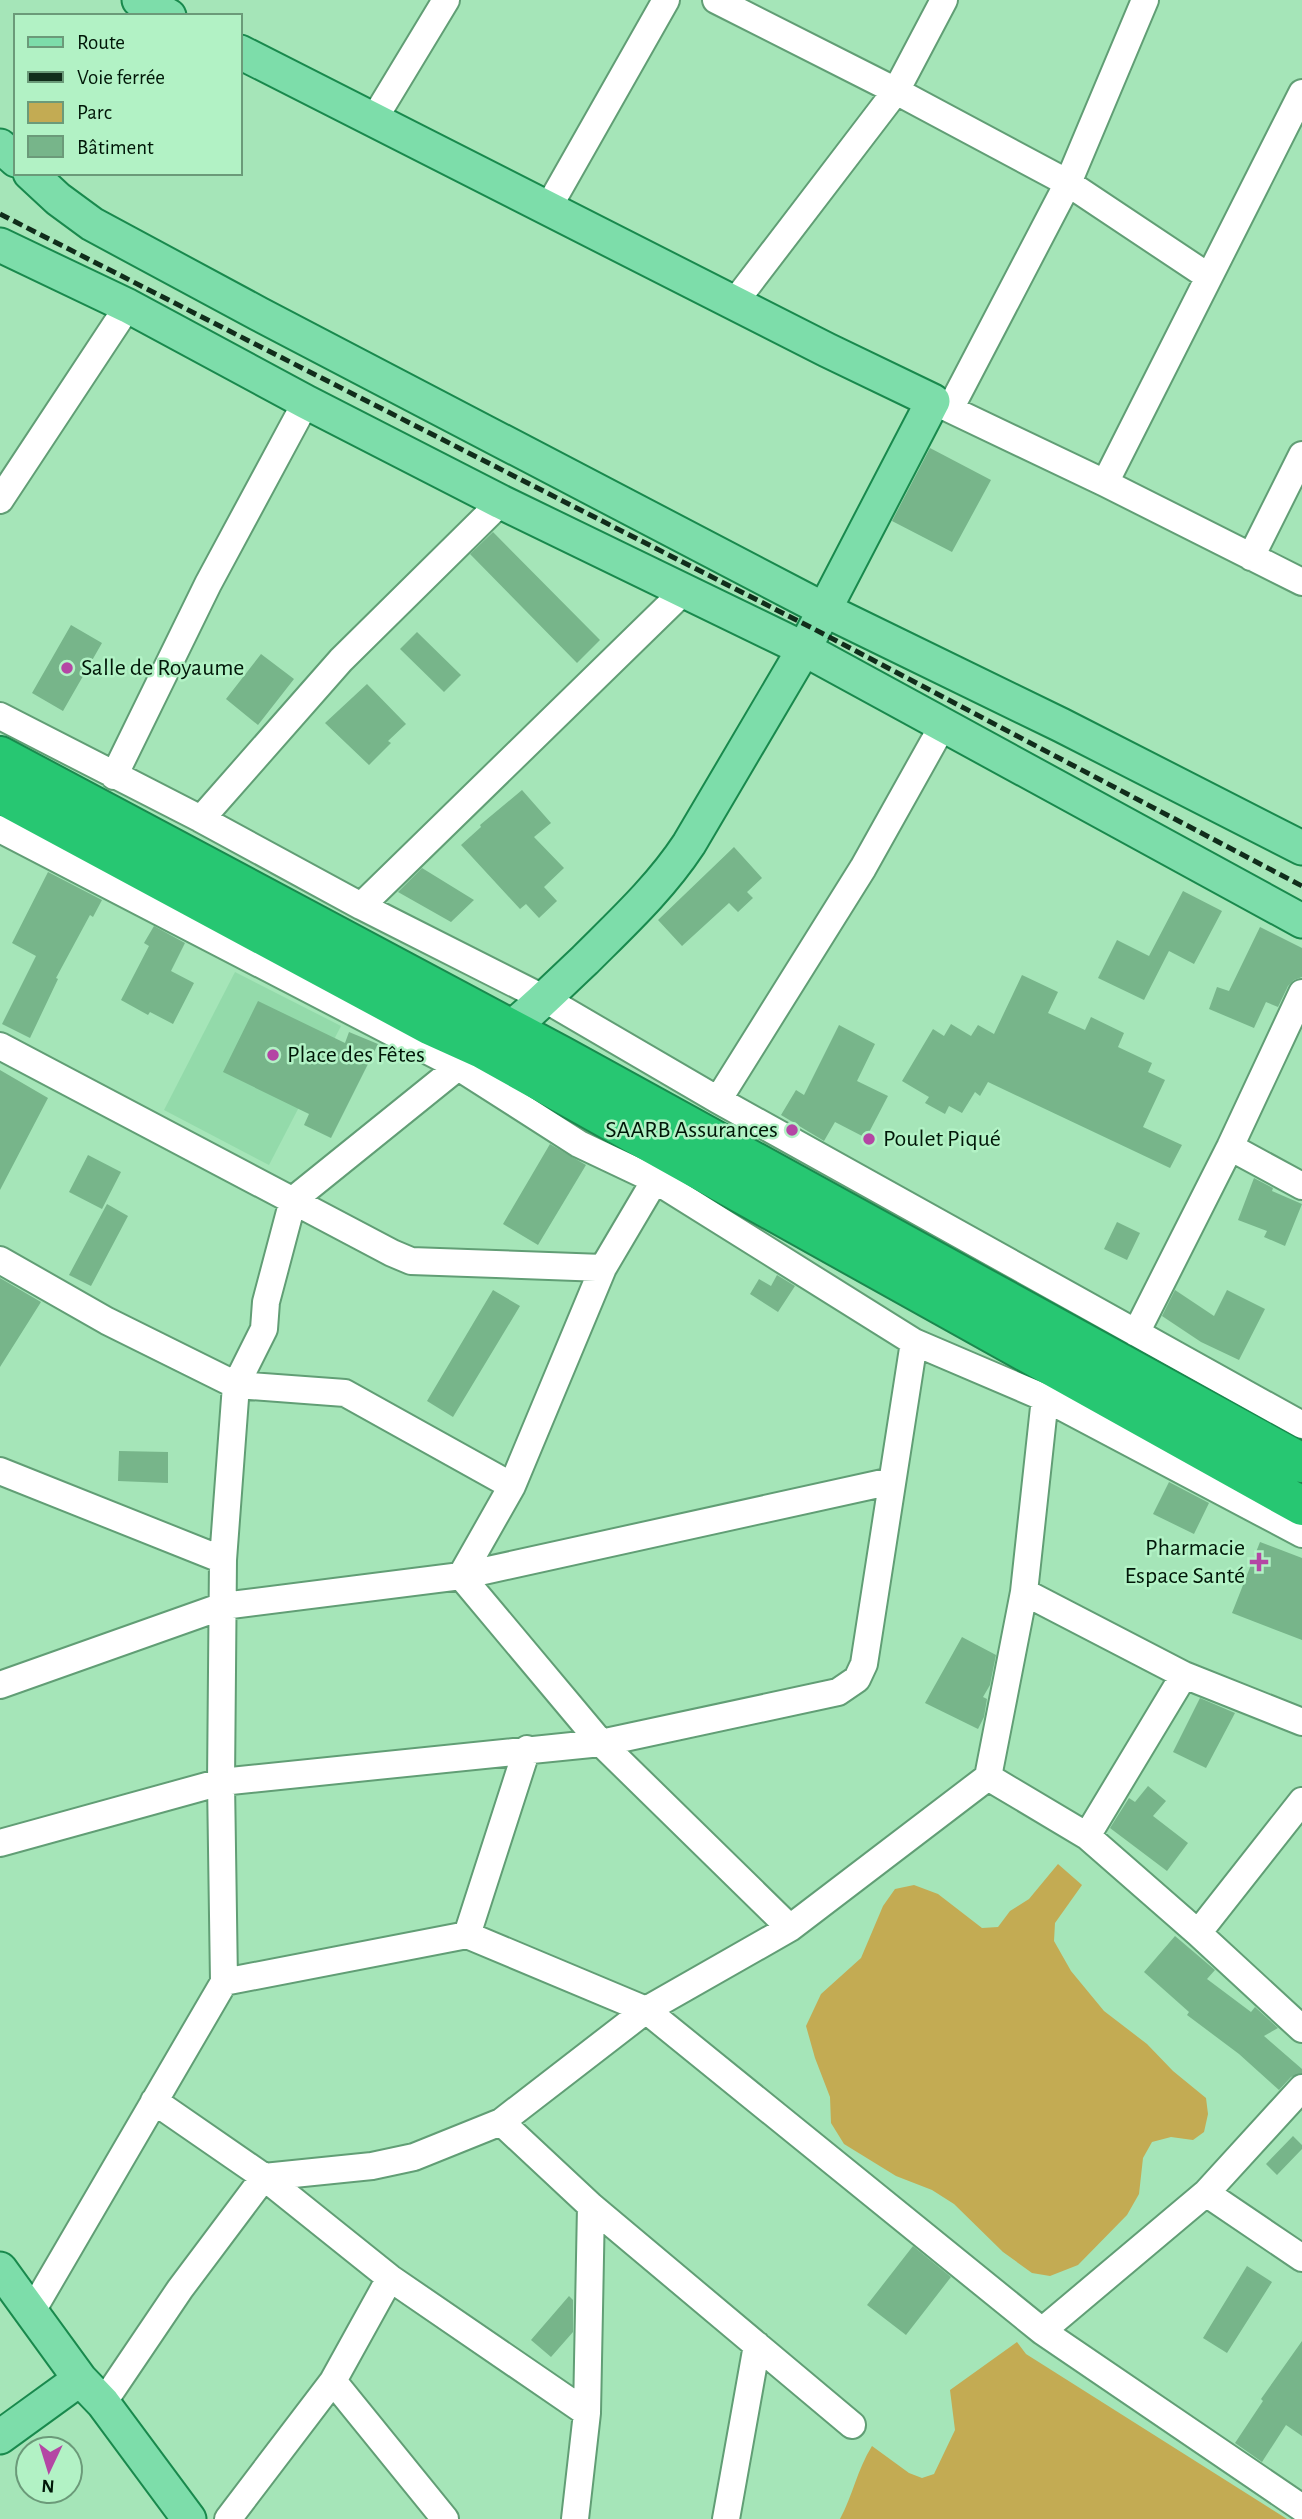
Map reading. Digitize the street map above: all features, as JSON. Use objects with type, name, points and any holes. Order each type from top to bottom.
[{"type":"highway","points":[[0,756],[483,1048],[1302,1506]]},
{"type":"highway","points":[[0,794],[430,1026],[483,1048],[1302,1463]]},
{"type":"main road","points":[[139,0],[165,14]]},
{"type":"main road","points":[[242,53],[734,303],[942,404],[804,649],[670,873],[545,999],[483,1048]]},
{"type":"main road","points":[[0,146],[14,158]]},
{"type":"main road","points":[[32,175],[58,199],[92,224],[514,449],[825,610],[1061,725],[1302,849]]},
{"type":"main road","points":[[0,245],[128,306],[306,402],[501,502],[804,649],[1302,921]]},
{"type":"main road","points":[[0,2269],[80,2379],[103,2403],[190,2519]]},
{"type":"main road","points":[[0,2437],[80,2379]]},
{"type":"street","points":[[374,119],[446,0]]},
{"type":"street","points":[[548,208],[666,0]]},
{"type":"street","points":[[716,0],[896,90],[1068,184],[1209,277]]},
{"type":"street","points":[[734,303],[896,90],[944,0]]},
{"type":"street","points":[[1145,0],[1068,184],[942,404],[1302,582]]},
{"type":"street","points":[[1105,483],[1302,93]]},
{"type":"street","points":[[0,500],[128,306]]},
{"type":"street","points":[[114,776],[208,584],[306,402]]},
{"type":"street","points":[[1251,557],[1302,455]]},
{"type":"street","points":[[201,819],[341,660],[501,502]]},
{"type":"street","points":[[361,906],[685,590]]},
{"type":"street","points":[[0,716],[201,819],[361,906],[545,999],[718,1100],[1302,1425]]},
{"type":"street","points":[[718,1100],[863,868],[943,725]]},
{"type":"street","points":[[0,829],[483,1048],[579,1144],[655,1180],[914,1342],[1045,1398],[1302,1534]]},
{"type":"street","points":[[1136,1333],[1230,1147],[1302,993]]},
{"type":"street","points":[[0,1046],[411,1261],[603,1268]]},
{"type":"street","points":[[31,2313],[224,1982],[221,1782],[223,1560],[236,1385],[264,1329],[266,1302],[293,1200],[483,1048]]},
{"type":"street","points":[[1230,1147],[1302,1186]]},
{"type":"street","points":[[461,1576],[512,1486],[603,1268],[655,1180]]},
{"type":"street","points":[[0,1260],[107,1321],[236,1385],[345,1393],[512,1486]]},
{"type":"street","points":[[0,1843],[221,1782],[601,1743],[838,1692],[857,1679],[864,1664],[914,1342]]},
{"type":"street","points":[[103,2403],[180,2289],[264,2176],[372,2166],[414,2157],[501,2122],[646,2010],[790,1928],[988,1777],[1024,1591],[1045,1398]]},
{"type":"street","points":[[0,1471],[223,1560]]},
{"type":"street","points":[[0,1685],[223,1606],[461,1576],[892,1481]]},
{"type":"street","points":[[461,1576],[601,1743],[790,1928]]},
{"type":"street","points":[[1024,1591],[1184,1675],[1302,1722]]},
{"type":"street","points":[[1087,1836],[1184,1675]]},
{"type":"street","points":[[467,1935],[527,1749]]},
{"type":"street","points":[[988,1777],[1087,1836],[1302,2029]]},
{"type":"street","points":[[1198,1933],[1302,1801]]},
{"type":"street","points":[[224,1982],[467,1935],[646,2010],[1042,2331],[1302,2508]]},
{"type":"street","points":[[1042,2331],[1206,2193],[1302,2088]]},
{"type":"street","points":[[154,2101],[264,2176],[390,2278],[587,2413]]},
{"type":"street","points":[[501,2122],[591,2206],[852,2425]]},
{"type":"street","points":[[1206,2193],[1302,2258]]},
{"type":"street","points":[[575,2519],[587,2413],[591,2206]]},
{"type":"street","points":[[228,2519],[333,2381],[390,2278]]},
{"type":"street","points":[[726,2519],[757,2345]]},
{"type":"street","points":[[333,2381],[444,2519]]},
{"type":"shaded area","points":[[235,972],[341,1026],[269,1165],[164,1110]]},
{"type":"green space","points":[[1058,1864],[1082,1885],[1055,1923],[1054,1941],[1071,1971],[1104,2011],[1147,2044],[1173,2071],[1206,2098],[1208,2114],[1204,2132],[1193,2140],[1171,2137],[1152,2142],[1143,2158],[1139,2194],[1127,2215],[1078,2265],[1050,2276],[1032,2273],[1003,2252],[954,2204],[932,2190],[896,2176],[844,2144],[831,2123],[830,2097],[806,2026],[821,1994],[861,1958],[883,1906],[895,1889],[914,1885],[938,1894],[982,1928],[998,1927],[1010,1911],[1029,1899]]},
{"type":"green space","points":[[1017,2342],[1026,2354],[1287,2519],[840,2519],[872,2446],[909,2473],[922,2478],[934,2474],[955,2430],[950,2390]]},
{"type":"building","points":[[930,448],[991,480],[952,552],[892,521]]},
{"type":"building","points":[[493,532],[600,640],[577,663],[470,554]]},
{"type":"building","name":"Salle de Royaume","points":[[71,625],[102,643],[63,711],[32,693]]},
{"type":"building","points":[[417,632],[461,675],[444,692],[400,649]]},
{"type":"building","points":[[261,654],[294,679],[258,725],[226,699]]},
{"type":"building","points":[[367,684],[406,724],[369,765],[325,723]]},
{"type":"building","points":[[522,790],[551,823],[534,837],[564,868],[544,887],[557,901],[539,918],[526,904],[520,909],[461,845],[481,827],[480,825]]},
{"type":"building","points":[[734,847],[762,878],[747,892],[753,898],[738,912],[729,903],[682,946],[658,920]]},
{"type":"building","points":[[422,868],[474,900],[451,922],[398,892]]},
{"type":"building","points":[[48,872],[102,900],[93,917],[90,915],[56,978],[58,979],[30,1038],[2,1024],[36,956],[12,943]]},
{"type":"building","points":[[1183,891],[1222,911],[1194,964],[1169,951],[1144,1000],[1098,978],[1117,940],[1149,956]]},
{"type":"building","points":[[154,926],[185,943],[171,971],[194,983],[173,1024],[150,1012],[148,1015],[121,1000],[149,946],[144,943]]},
{"type":"building","points":[[1260,927],[1302,948],[1302,977],[1288,986],[1278,1007],[1266,1002],[1254,1028],[1209,1009],[1217,987],[1229,991]]},
{"type":"building","points":[[1022,975],[1058,992],[1048,1013],[1085,1030],[1091,1017],[1124,1033],[1118,1047],[1152,1063],[1148,1072],[1165,1080],[1143,1127],[1182,1145],[1170,1168],[988,1082],[980,1096],[975,1092],[962,1113],[949,1106],[945,1114],[925,1103],[929,1097],[902,1081],[933,1029],[944,1036],[951,1024],[971,1036],[978,1025],[994,1034]]},
{"type":"building","points":[[258,1001],[345,1043],[349,1032],[378,1044],[331,1138],[304,1125],[309,1114],[223,1072]]},
{"type":"building","points":[[839,1025],[875,1044],[857,1081],[888,1096],[866,1138],[835,1122],[824,1141],[781,1115],[796,1090],[804,1095]]},
{"type":"building","points":[[0,1070],[48,1098],[0,1190]]},
{"type":"building","points":[[550,1144],[586,1165],[538,1245],[503,1224]]},
{"type":"building","points":[[88,1155],[121,1172],[102,1209],[69,1192]]},
{"type":"building","points":[[1254,1178],[1273,1188],[1272,1191],[1302,1204],[1285,1246],[1264,1237],[1267,1231],[1238,1220]]},
{"type":"building","points":[[107,1204],[128,1216],[91,1286],[69,1275]]},
{"type":"building","points":[[1117,1222],[1140,1233],[1127,1260],[1104,1249]]},
{"type":"building","points":[[777,1275],[795,1286],[778,1312],[750,1294],[759,1279],[771,1286]]},
{"type":"building","points":[[0,1278],[41,1302],[0,1367]]},
{"type":"building","points":[[493,1290],[520,1306],[453,1417],[427,1401]]},
{"type":"building","points":[[1175,1290],[1214,1316],[1227,1290],[1265,1309],[1239,1360],[1201,1342],[1162,1316]]},
{"type":"building","points":[[119,1451],[168,1452],[168,1483],[118,1481]]},
{"type":"building","points":[[1169,1482],[1209,1503],[1194,1534],[1153,1514]]},
{"type":"building","points":[[1260,1542],[1302,1558],[1302,1640],[1232,1613]]},
{"type":"building","points":[[962,1637],[996,1655],[990,1685],[983,1697],[987,1699],[984,1717],[978,1729],[925,1703]]},
{"type":"building","points":[[1200,1698],[1235,1713],[1206,1768],[1173,1752]]},
{"type":"building","points":[[1148,1786],[1166,1801],[1153,1816],[1188,1843],[1167,1871],[1110,1828],[1129,1798],[1135,1802]]},
{"type":"building","points":[[1175,1936],[1215,1970],[1207,1979],[1251,2012],[1255,2007],[1278,2028],[1264,2036],[1302,2069],[1302,2073],[1291,2077],[1279,2090],[1239,2054],[1187,2015],[1189,2012],[1144,1972]]},
{"type":"building","points":[[1293,2136],[1302,2145],[1302,2149],[1277,2175],[1266,2164]]},
{"type":"building","points":[[913,2246],[951,2277],[906,2335],[867,2305]]},
{"type":"building","points":[[1247,2266],[1272,2282],[1227,2353],[1203,2338]]},
{"type":"building","points":[[569,2296],[573,2300],[573,2332],[551,2357],[531,2340]]},
{"type":"building","points":[[1302,2341],[1302,2436],[1286,2425],[1262,2462],[1235,2443],[1263,2401],[1261,2399]]},
{"type":"railway","points":[[0,214],[814,629],[1302,886]]},
{"type":"place","name":"Salle de Royaume","points":[[67,668]]},
{"type":"place","name":"Place des Fêtes","points":[[273,1055]]},
{"type":"place","name":"SAARB Assurances","points":[[792,1130]]},
{"type":"place","name":"Poulet Piqué","points":[[869,1139]]},
{"type":"place","name":"Pharmacie Espace Santé","points":[[1259,1562]]}]
